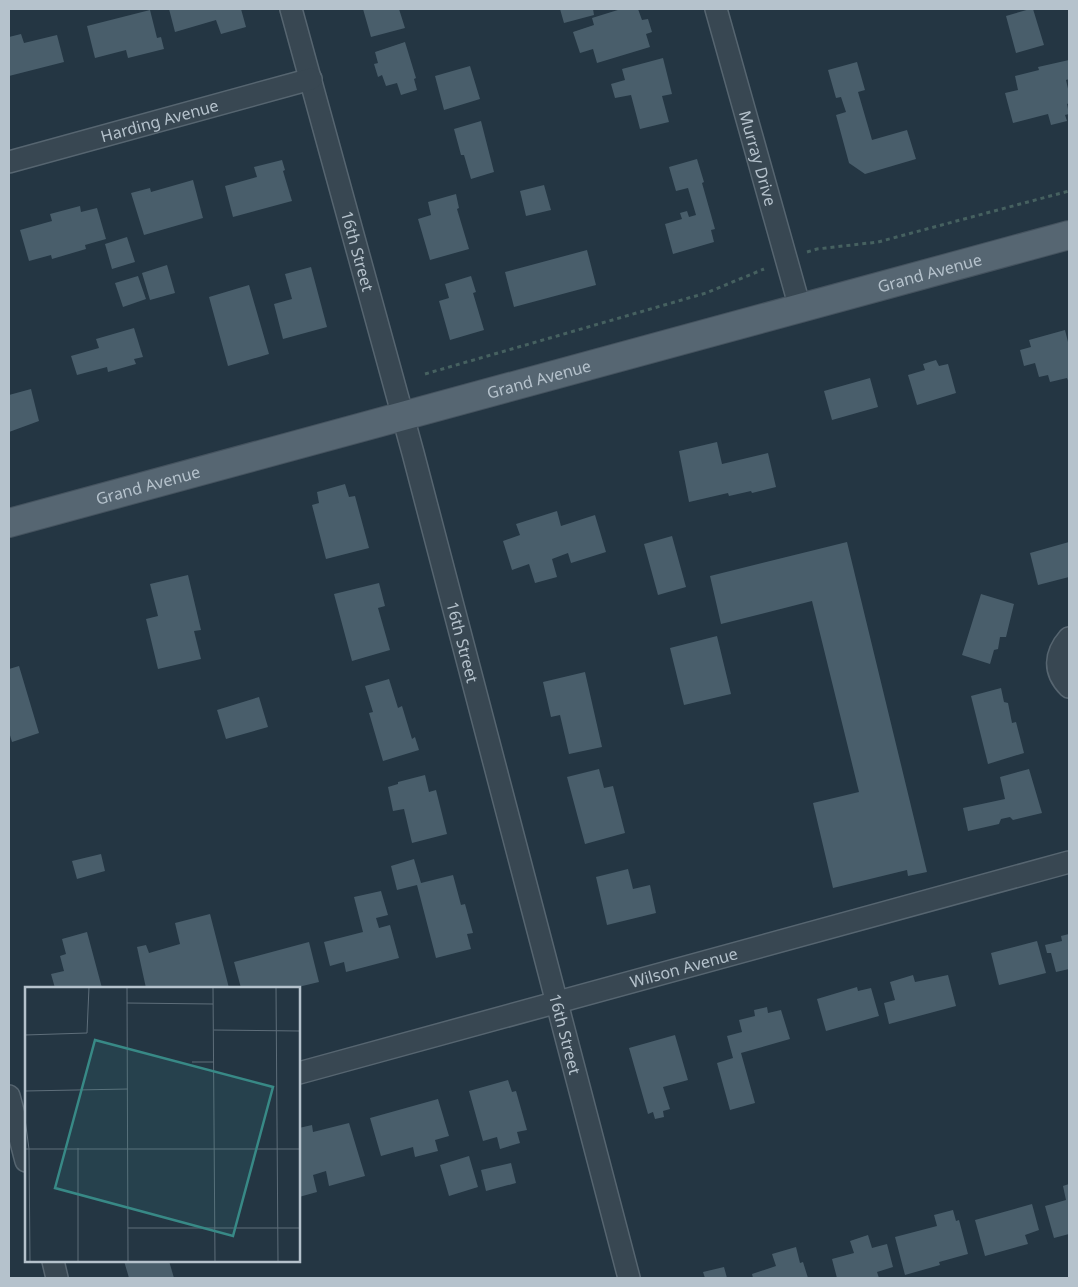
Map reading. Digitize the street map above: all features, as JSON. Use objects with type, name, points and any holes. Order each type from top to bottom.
[{"type":"main road","name":"Grand Avenue","points":[[9,522],[1069,235]]},
{"type":"street","name":"16th Street","points":[[291,9],[404,416],[629,1278]]},
{"type":"street","name":"Murray Drive","points":[[716,9],[800,308]]},
{"type":"street","name":"Harding Avenue","points":[[9,162],[311,79]]},
{"type":"street","points":[[1069,638],[1062,646],[1058,656],[1058,668],[1061,678],[1069,688]]},
{"type":"street","name":"Wilson Avenue","points":[[300,1073],[1069,862]]},
{"type":"street","points":[[9,1096],[21,1153]]},
{"type":"street","points":[[53,1262],[57,1278]]},
{"type":"path","points":[[803,253],[817,249],[878,242],[1069,191]]},
{"type":"path","points":[[425,374],[706,293],[764,269]]},
{"type":"building","points":[[169,9],[241,9],[246,27],[221,34],[216,20],[175,32]]},
{"type":"building","points":[[363,9],[399,9],[405,28],[371,37]]},
{"type":"building","points":[[560,9],[593,9],[594,15],[564,23]]},
{"type":"building","points":[[621,9],[638,9],[642,20],[648,19],[652,32],[646,34],[650,47],[597,63],[593,49],[580,53],[573,32],[594,25],[592,18]]},
{"type":"building","points":[[1033,9],[1044,45],[1016,53],[1006,16]]},
{"type":"building","points":[[150,10],[157,38],[161,37],[164,49],[128,58],[126,50],[95,58],[87,26]]},
{"type":"building","points":[[21,34],[24,43],[57,35],[64,62],[9,76],[9,37]]},
{"type":"building","points":[[405,42],[416,78],[414,79],[417,90],[401,95],[397,83],[386,86],[382,75],[378,77],[374,64],[378,63],[375,52]]},
{"type":"building","points":[[663,58],[672,94],[662,96],[669,122],[640,129],[631,95],[615,98],[611,84],[625,80],[622,69]]},
{"type":"building","points":[[1069,60],[1069,79],[1066,80],[1069,93],[1069,103],[1067,104],[1069,114],[1065,115],[1067,121],[1051,125],[1048,114],[1013,123],[1005,93],[1018,90],[1015,76],[1039,70],[1038,67]]},
{"type":"building","points":[[857,62],[865,90],[858,92],[872,140],[907,130],[916,159],[865,174],[849,163],[836,115],[846,112],[841,97],[836,98],[828,70]]},
{"type":"building","points":[[470,66],[480,99],[444,110],[435,76]]},
{"type":"building","points":[[481,121],[494,172],[471,179],[464,155],[461,155],[454,129]]},
{"type":"building","points":[[697,159],[715,229],[711,230],[714,242],[673,254],[665,224],[682,219],[680,213],[687,211],[689,217],[696,215],[688,188],[676,191],[669,167]]},
{"type":"building","points":[[282,160],[285,170],[283,171],[292,201],[233,217],[225,186],[257,177],[254,167]]},
{"type":"building","points":[[193,180],[203,218],[144,235],[131,193],[150,188],[151,192]]},
{"type":"building","points":[[544,185],[551,210],[526,216],[520,191]]},
{"type":"building","points":[[456,194],[459,208],[457,209],[469,249],[430,260],[418,219],[431,215],[428,202]]},
{"type":"building","points":[[80,206],[81,212],[97,208],[106,239],[85,245],[86,249],[52,259],[51,255],[29,261],[20,230],[52,221],[50,214]]},
{"type":"building","points":[[127,237],[135,262],[112,269],[105,244]]},
{"type":"building","points":[[587,250],[596,285],[514,307],[505,272]]},
{"type":"building","points":[[167,265],[175,293],[150,300],[142,273]]},
{"type":"building","points":[[311,267],[327,327],[283,339],[274,304],[292,299],[285,274]]},
{"type":"building","points":[[138,276],[146,299],[123,307],[115,283]]},
{"type":"building","points":[[471,276],[476,292],[473,293],[484,330],[450,340],[439,301],[449,298],[445,284]]},
{"type":"building","points":[[249,285],[269,354],[228,366],[209,297]]},
{"type":"building","points":[[134,328],[143,357],[134,359],[136,364],[108,372],[107,367],[77,375],[71,356],[99,348],[96,339]]},
{"type":"building","points":[[1065,330],[1069,346],[1069,383],[1067,378],[1050,382],[1048,375],[1039,377],[1035,363],[1024,366],[1020,350],[1031,347],[1029,340]]},
{"type":"building","points":[[936,360],[939,366],[948,364],[956,393],[917,405],[908,375],[925,370],[923,364]]},
{"type":"building","points":[[870,378],[878,407],[832,420],[824,391]]},
{"type":"building","points":[[31,389],[39,421],[9,432],[9,395]]},
{"type":"building","points":[[717,442],[722,464],[768,453],[776,487],[729,496],[728,493],[689,502],[679,451]]},
{"type":"building","points":[[345,484],[349,497],[355,496],[369,548],[326,559],[312,505],[319,503],[317,492]]},
{"type":"building","points":[[557,511],[561,526],[595,515],[606,552],[571,563],[568,553],[552,559],[557,577],[535,583],[529,564],[512,570],[503,541],[520,535],[516,524]]},
{"type":"building","points":[[672,536],[686,587],[658,595],[644,544]]},
{"type":"building","points":[[847,542],[927,872],[908,876],[907,870],[833,888],[813,803],[859,792],[812,601],[721,624],[710,576]]},
{"type":"building","points":[[1069,542],[1069,577],[1038,585],[1030,553]]},
{"type":"building","points":[[188,575],[201,630],[194,631],[201,659],[158,669],[146,619],[158,616],[150,584]]},
{"type":"building","points":[[379,583],[385,606],[378,608],[390,650],[352,661],[334,594]]},
{"type":"building","points":[[981,594],[1014,604],[1006,637],[1000,637],[998,649],[994,650],[990,664],[962,655]]},
{"type":"building","points":[[717,636],[731,694],[684,705],[670,648]]},
{"type":"building","points":[[19,666],[39,733],[12,742],[9,732],[9,669]]},
{"type":"building","points":[[585,672],[602,747],[569,754],[560,715],[551,717],[543,682]]},
{"type":"building","points":[[389,679],[398,708],[402,706],[412,739],[415,737],[419,750],[383,761],[369,713],[373,712],[365,686]]},
{"type":"building","points":[[1001,688],[1004,702],[1008,703],[1012,723],[1016,722],[1024,753],[988,764],[971,696]]},
{"type":"building","points":[[259,697],[268,727],[226,739],[217,710]]},
{"type":"building","points":[[599,769],[604,788],[613,786],[625,833],[585,844],[567,777]]},
{"type":"building","points":[[1029,769],[1042,813],[1013,820],[1010,817],[1001,819],[999,824],[968,831],[963,808],[1005,799],[1000,777]]},
{"type":"building","points":[[425,775],[429,792],[436,790],[447,834],[412,843],[404,809],[393,811],[388,787],[398,784],[398,782]]},
{"type":"building","points":[[101,854],[105,871],[77,879],[72,861]]},
{"type":"building","points":[[414,859],[421,883],[453,875],[461,905],[465,904],[473,933],[467,934],[471,949],[436,958],[417,885],[397,890],[391,866]]},
{"type":"building","points":[[628,869],[633,889],[650,885],[656,913],[607,925],[596,877]]},
{"type":"building","points":[[381,891],[388,915],[376,918],[379,928],[390,925],[399,958],[346,972],[344,962],[330,966],[324,942],[363,932],[354,897]]},
{"type":"building","points":[[210,914],[229,987],[146,987],[137,947],[146,945],[149,953],[180,944],[175,923]]},
{"type":"building","points":[[87,932],[102,987],[55,987],[51,974],[64,971],[60,956],[66,954],[62,939]]},
{"type":"building","points":[[1069,934],[1069,969],[1056,972],[1051,953],[1047,953],[1045,945],[1062,941],[1061,936]]},
{"type":"building","points":[[1037,941],[1046,973],[999,985],[991,953]]},
{"type":"building","points":[[309,942],[319,982],[298,987],[241,987],[234,962]]},
{"type":"building","points":[[913,975],[915,982],[948,975],[956,1006],[889,1024],[884,1003],[895,1000],[890,982]]},
{"type":"building","points":[[857,987],[858,991],[871,988],[879,1016],[826,1031],[817,999]]},
{"type":"building","points":[[767,1007],[768,1013],[781,1010],[790,1039],[741,1053],[755,1103],[730,1110],[717,1063],[733,1058],[727,1036],[742,1032],[739,1020],[755,1016],[754,1010]]},
{"type":"building","points":[[675,1035],[688,1080],[663,1087],[670,1109],[663,1111],[664,1117],[655,1119],[653,1112],[648,1114],[629,1048]]},
{"type":"building","points":[[508,1080],[512,1092],[516,1091],[527,1130],[517,1132],[520,1143],[500,1149],[497,1137],[483,1141],[469,1091]]},
{"type":"building","points":[[438,1099],[449,1136],[435,1140],[438,1151],[415,1157],[413,1147],[381,1156],[370,1118]]},
{"type":"building","points":[[349,1123],[365,1176],[329,1186],[326,1171],[313,1175],[317,1192],[300,1197],[300,1128],[312,1125],[313,1132]]},
{"type":"building","points":[[469,1156],[478,1187],[449,1196],[440,1165]]},
{"type":"building","points":[[511,1163],[516,1183],[486,1191],[481,1170]]},
{"type":"building","points":[[1069,1184],[1069,1234],[1054,1238],[1045,1206],[1066,1200],[1063,1186]]},
{"type":"building","points":[[1032,1204],[1039,1230],[1025,1235],[1028,1244],[985,1256],[975,1220]]},
{"type":"building","points":[[953,1210],[956,1221],[959,1220],[968,1254],[939,1262],[940,1265],[905,1275],[895,1237],[937,1226],[934,1215]]},
{"type":"building","points":[[868,1235],[872,1248],[887,1244],[893,1267],[877,1272],[879,1278],[837,1278],[832,1259],[854,1253],[850,1241]]},
{"type":"building","points":[[796,1247],[800,1263],[803,1262],[808,1278],[753,1278],[752,1274],[776,1266],[772,1254]]},
{"type":"building","points":[[124,1262],[169,1262],[174,1278],[129,1278]]},
{"type":"building","points":[[724,1267],[727,1278],[705,1278],[703,1272]]}]
